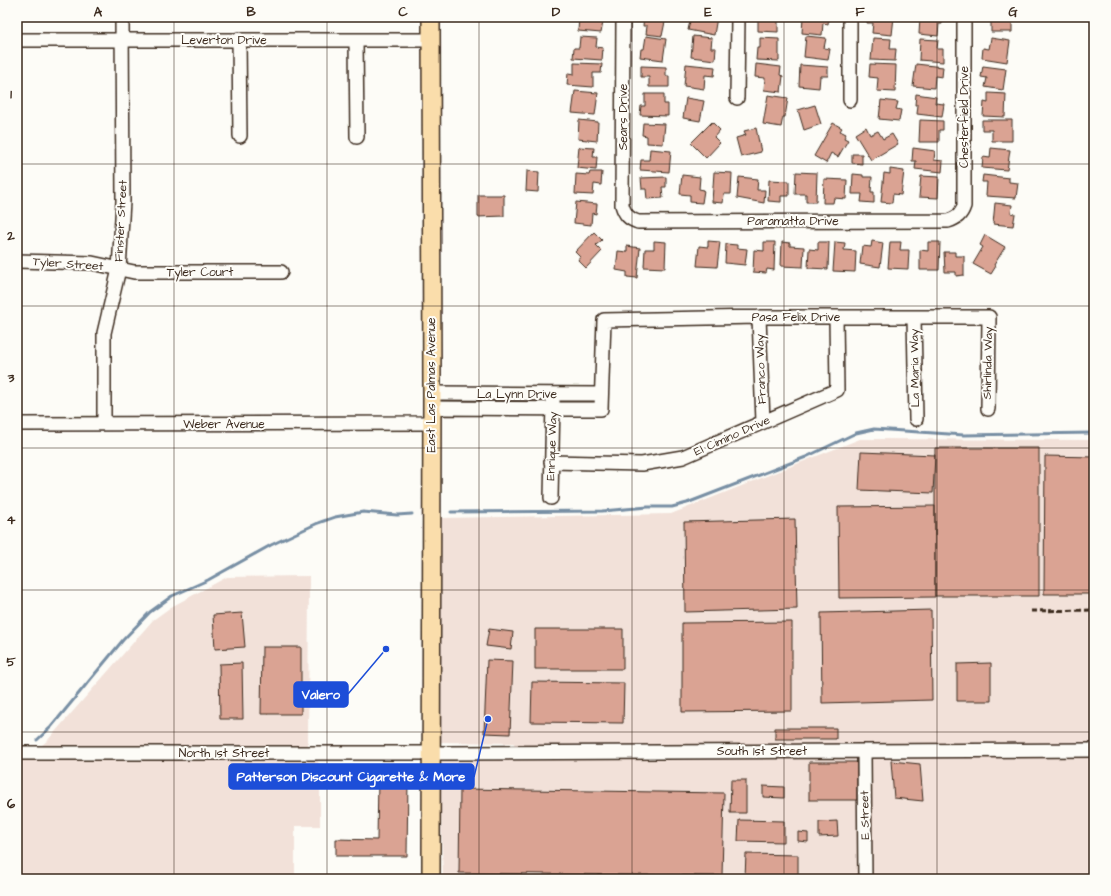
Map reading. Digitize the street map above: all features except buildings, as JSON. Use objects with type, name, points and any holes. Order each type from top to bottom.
[{"type":"main road","name":"East Las Palmas Avenue","points":[[431,17],[431,879]]},
{"type":"street","name":"Finster Street","points":[[104,424],[104,333],[119,268],[123,201],[122,17]]},
{"type":"street","name":"Sears Drive","points":[[623,17],[622,205],[628,216]]},
{"type":"street","points":[[737,98],[738,17]]},
{"type":"street","points":[[850,17],[850,100]]},
{"type":"street","name":"Chesterfield Drive","points":[[959,216],[964,206],[964,17]]},
{"type":"street","points":[[239,39],[240,136]]},
{"type":"street","name":"Leverton Drive","points":[[17,40],[431,40]]},
{"type":"street","points":[[356,40],[357,137]]},
{"type":"street","name":"Paramatta Drive","points":[[628,216],[638,222],[948,221],[956,219],[959,216]]},
{"type":"street","name":"Tyler Street","points":[[17,261],[92,263],[119,268]]},
{"type":"street","name":"Tyler Court","points":[[119,268],[134,272],[281,272]]},
{"type":"street","name":"Pasa Felix Drive","points":[[602,394],[604,320],[759,316],[989,317]]},
{"type":"street","name":"Franco Way","points":[[759,316],[763,422]]},
{"type":"street","name":"El Cimino Drive","points":[[551,462],[642,464],[683,458],[837,390],[836,317]]},
{"type":"street","name":"La Maria Way","points":[[914,317],[916,418]]},
{"type":"street","name":"Shirlinda Way","points":[[988,409],[989,317]]},
{"type":"street","name":"La Lynn Drive","points":[[554,394],[602,394],[601,410],[432,408],[554,394]]},
{"type":"street","name":"Enrique Way","points":[[551,498],[554,394]]},
{"type":"street","name":"Weber Avenue","points":[[17,424],[104,424],[432,408]]},
{"type":"street","name":"South 1st Street","points":[[431,753],[1094,750]]},
{"type":"street","name":"E Street","points":[[864,751],[865,879]]},
{"type":"street","name":"North 1st Street","points":[[17,753],[431,753]]},
{"type":"shaded area","points":[[860,439],[1094,440],[1094,879],[443,879],[439,746],[515,748],[514,743],[440,742],[440,518],[671,514]]},
{"type":"shaded area","points":[[309,576],[308,747],[320,765],[320,826],[295,826],[295,877],[17,877],[17,765],[47,741],[153,620],[171,607],[227,577]]},
{"type":"waterway","points":[[451,512],[602,511],[648,507],[672,507],[687,503],[806,457],[856,433],[874,429],[964,435],[1094,433]]},
{"type":"waterway","points":[[37,740],[51,727],[123,640],[150,612],[172,596],[208,580],[271,545],[318,523],[335,517],[363,512],[397,515],[412,514]]},
{"type":"railway","points":[[1031,611],[1094,610]]},
{"type":"place","name":"Valero","points":[[386,649]]},
{"type":"place","name":"Patterson Discount Cigarette & More","points":[[488,719]]}]
